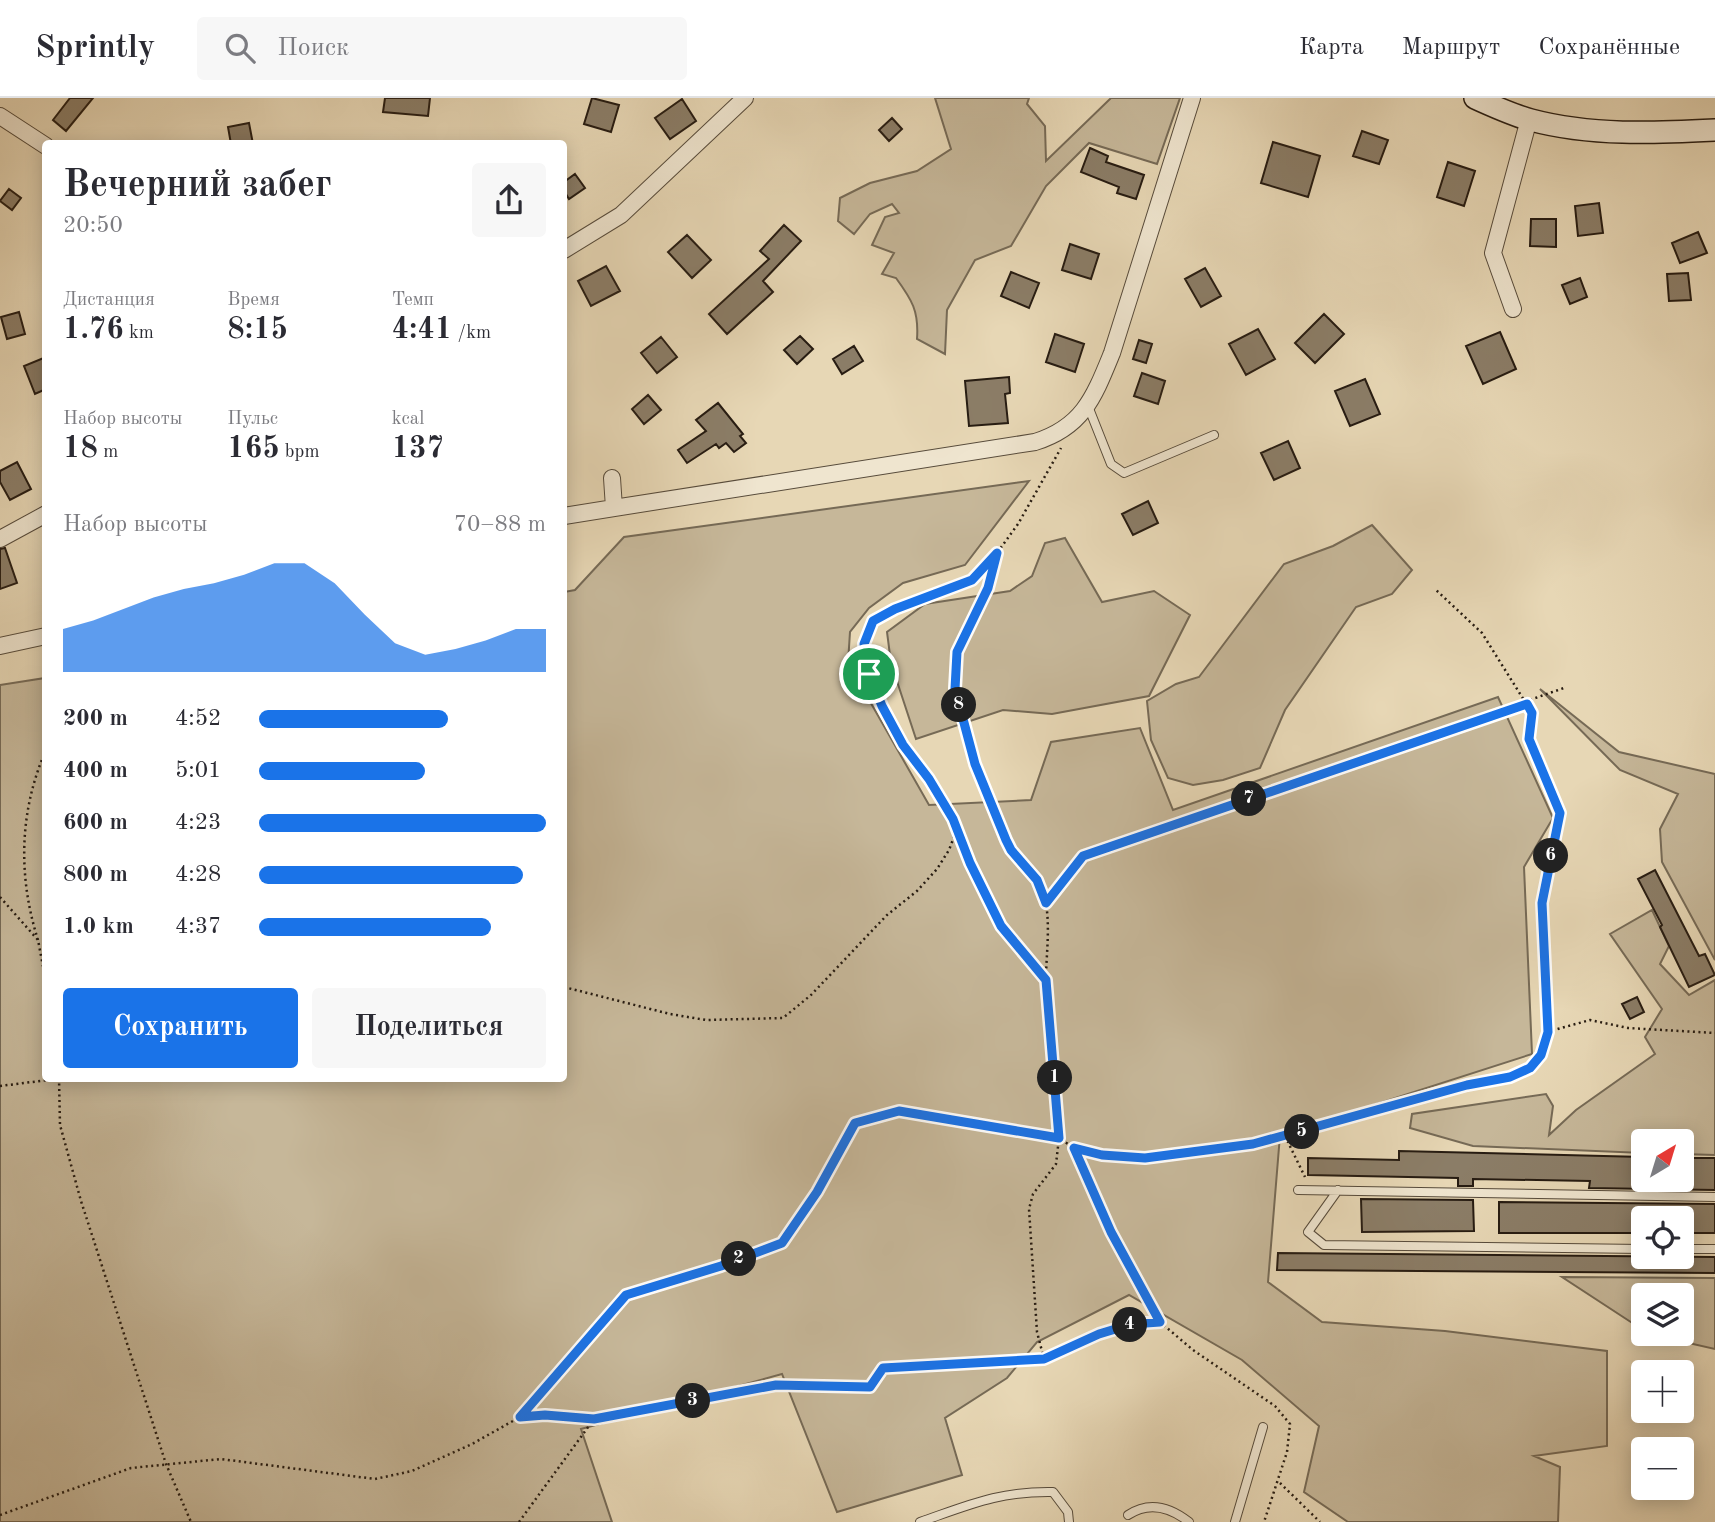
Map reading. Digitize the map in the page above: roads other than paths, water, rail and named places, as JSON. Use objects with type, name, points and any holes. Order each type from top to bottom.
[{"type":"street","points":[[567,248],[621,215],[745,98]]},
{"type":"street","points":[[567,516],[894,466],[1035,442],[1057,435],[1073,422],[1097,390],[1112,353],[1192,98]]},
{"type":"street","points":[[1475,98],[1528,119],[1567,128],[1657,133],[1715,130]]},
{"type":"street","points":[[0,116],[42,143]]},
{"type":"street","points":[[1513,309],[1493,253],[1528,119]]},
{"type":"street","points":[[612,478],[614,508]]},
{"type":"street","points":[[0,539],[42,516]]},
{"type":"street","points":[[0,646],[42,637]]},
{"type":"lane","points":[[1087,404],[1111,464],[1124,473],[1214,435]]},
{"type":"lane","points":[[1338,1190],[1308,1232],[1324,1245],[1631,1249]]},
{"type":"lane","points":[[1297,1191],[1715,1197]]},
{"type":"lane","points":[[1694,1249],[1715,1250]]},
{"type":"lane","points":[[1235,1522],[1264,1427]]},
{"type":"lane","points":[[920,1522],[997,1495],[1021,1491],[1053,1492],[1068,1512],[1069,1522]]},
{"type":"lane","points":[[1128,1515],[1138,1508],[1155,1506],[1177,1512],[1189,1522]]}]
